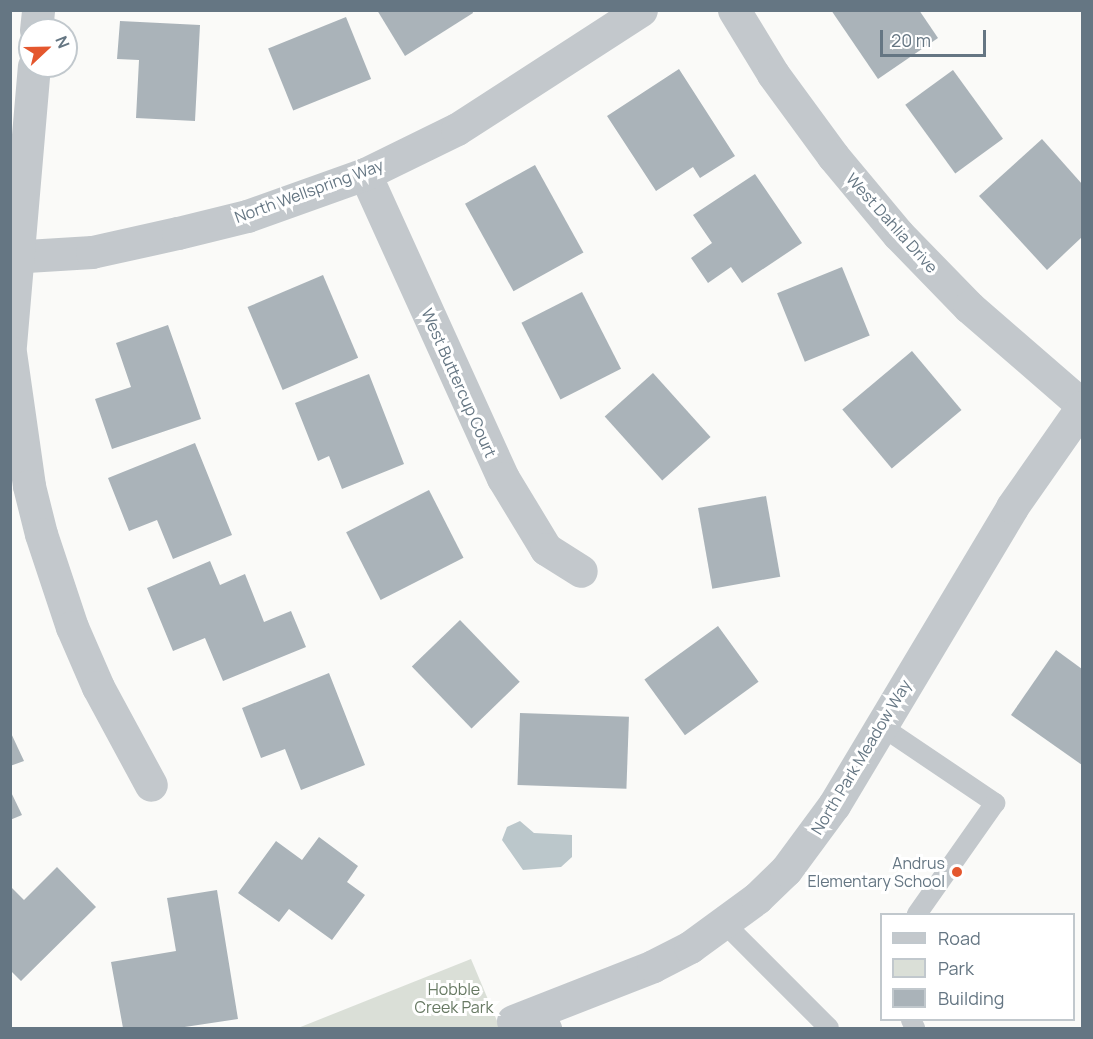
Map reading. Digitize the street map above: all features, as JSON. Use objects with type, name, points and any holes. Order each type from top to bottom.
[{"type":"street","name":"North Wellspring Way","points":[[16,257],[92,252],[178,233],[248,216],[365,174],[457,129],[641,10]]},
{"type":"street","name":"West Dahlia Drive","points":[[734,10],[773,74],[827,147],[898,234],[969,307],[1083,406]]},
{"type":"street","points":[[10,345],[33,78]]},
{"type":"street","name":"West Buttercup Court","points":[[365,174],[503,478],[546,549],[581,571]]},
{"type":"street","points":[[10,352],[29,486],[41,534],[72,627],[98,687],[151,784]]},
{"type":"street","name":"North Park Meadow Way","points":[[513,1021],[548,1019],[653,966],[725,924],[757,898],[811,839],[1012,507],[1083,406]]},
{"type":"lane","points":[[881,726],[995,802],[918,913]]},
{"type":"lane","points":[[725,924],[829,1029]]},
{"type":"green space","name":"Hobble Creek Park","points":[[471,959],[500,1028],[298,1028]]},
{"type":"shaded area","points":[[520,821],[534,833],[572,835],[572,857],[561,867],[523,870],[502,840],[507,827]]},
{"type":"building","points":[[377,10],[472,10],[473,13],[405,56]]},
{"type":"building","points":[[831,10],[919,10],[938,38],[878,79]]},
{"type":"building","points":[[346,17],[371,79],[293,111],[268,48]]},
{"type":"building","points":[[120,21],[200,25],[195,121],[136,118],[139,60],[117,59]]},
{"type":"building","points":[[679,69],[735,156],[700,178],[693,167],[656,191],[607,116]]},
{"type":"building","points":[[953,70],[1003,139],[955,173],[905,105]]},
{"type":"building","points":[[1042,139],[1082,184],[1082,237],[1047,270],[979,196]]},
{"type":"building","points":[[535,165],[583,252],[514,291],[465,204]]},
{"type":"building","points":[[755,174],[802,243],[742,283],[731,267],[708,283],[691,258],[712,243],[693,215]]},
{"type":"building","points":[[842,267],[870,336],[805,362],[777,293]]},
{"type":"building","points":[[323,275],[358,358],[283,390],[248,307]]},
{"type":"building","points":[[582,292],[621,369],[560,399],[521,323]]},
{"type":"building","points":[[168,325],[201,419],[112,449],[95,399],[131,387],[116,343]]},
{"type":"building","points":[[912,351],[961,410],[892,468],[842,409]]},
{"type":"building","points":[[653,373],[711,437],[662,480],[605,416]]},
{"type":"building","points":[[369,374],[404,464],[342,489],[329,456],[318,461],[295,403]]},
{"type":"building","points":[[195,443],[232,535],[173,559],[157,520],[129,531],[108,478]]},
{"type":"building","points":[[429,490],[464,558],[381,600],[346,532]]},
{"type":"building","points":[[766,496],[780,577],[712,589],[698,508]]},
{"type":"building","points":[[210,561],[220,585],[245,574],[264,622],[291,611],[306,647],[223,681],[205,638],[173,651],[147,588]]},
{"type":"building","points":[[460,620],[520,682],[472,728],[412,667]]},
{"type":"building","points":[[718,626],[759,682],[685,735],[644,679]]},
{"type":"building","points":[[1056,650],[1082,669],[1082,765],[1011,715]]},
{"type":"building","points":[[329,673],[365,765],[301,790],[285,749],[261,758],[242,708]]},
{"type":"building","points":[[520,713],[629,717],[626,789],[517,785]]},
{"type":"building","points":[[10,731],[24,761],[10,766]]},
{"type":"building","points":[[10,790],[22,815],[10,820]]},
{"type":"building","points":[[319,837],[358,866],[347,882],[365,895],[332,940],[289,909],[279,922],[238,893],[276,841],[302,860]]},
{"type":"building","points":[[57,867],[96,907],[21,981],[10,970],[10,886],[24,900]]},
{"type":"building","points":[[217,890],[238,1019],[178,1028],[123,1028],[111,962],[176,951],[167,898]]},
{"type":"place","name":"Andrus Elementary School","points":[[957,872]]}]
